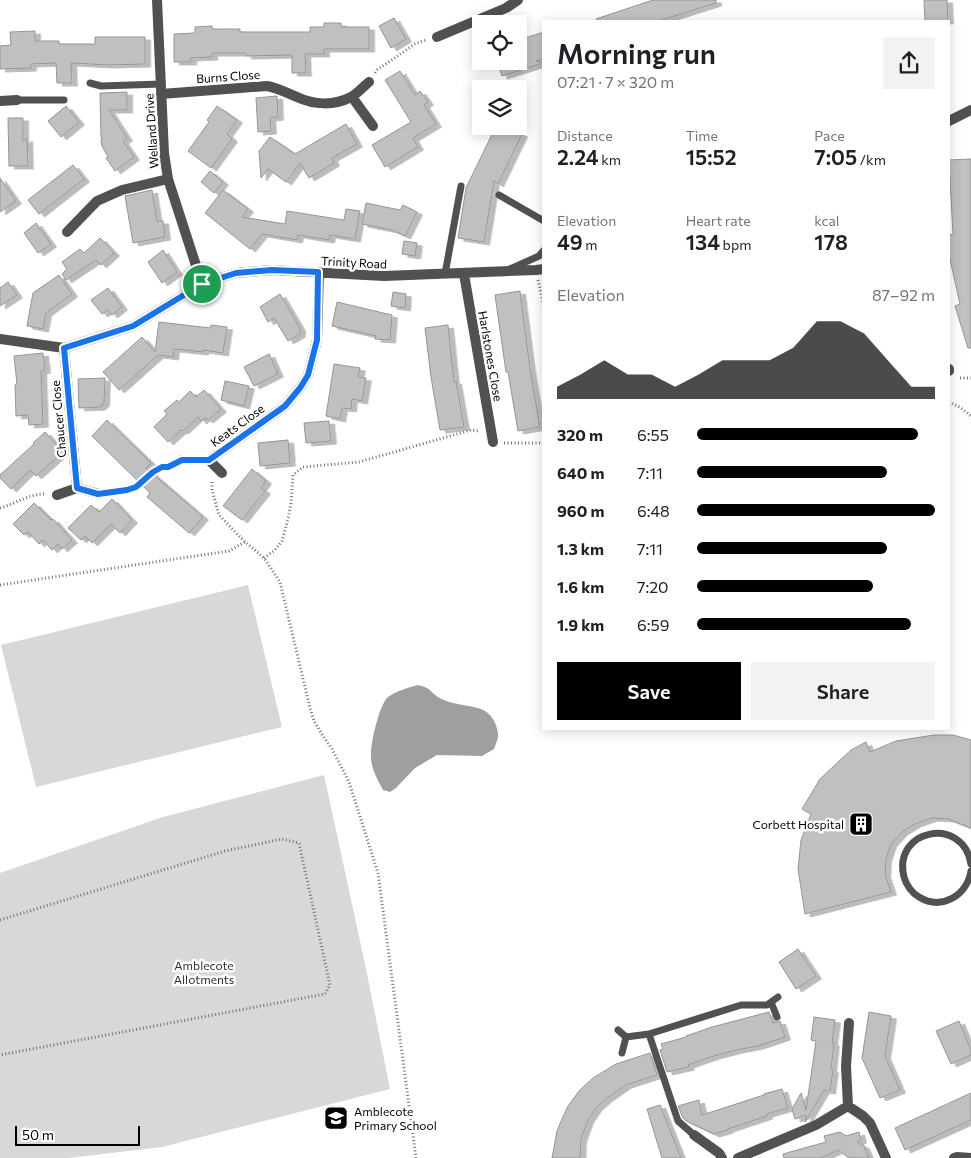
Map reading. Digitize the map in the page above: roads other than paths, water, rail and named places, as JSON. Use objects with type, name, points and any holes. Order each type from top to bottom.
[{"type":"street","name":"Welland Drive","points":[[156,0],[164,153],[168,179],[202,284]]},
{"type":"street","points":[[437,37],[506,8],[518,0]]},
{"type":"street","name":"Burns Close","points":[[161,89],[267,86],[275,87],[299,98],[319,103],[334,103],[352,96],[369,82]]},
{"type":"street","points":[[352,96],[373,126]]},
{"type":"street","points":[[0,101],[17,100]]},
{"type":"street","points":[[950,121],[971,110]]},
{"type":"street","points":[[67,232],[97,201],[122,190],[168,179]]},
{"type":"street","name":"Trinity Road","points":[[0,339],[64,348],[133,326],[202,284],[236,273],[272,270],[384,276],[464,274],[540,269]]},
{"type":"street","name":"Keats Close","points":[[182,460],[209,460],[285,406],[300,388],[308,375],[317,340],[318,272]]},
{"type":"street","name":"Harlstones Close","points":[[464,274],[492,437]]},
{"type":"street","name":"Chaucer Close","points":[[64,348],[77,488]]},
{"type":"street","name":"Keats Close","points":[[209,460],[222,473]]},
{"type":"street","points":[[57,495],[77,488],[98,494]]},
{"type":"street","points":[[848,1106],[846,1066],[849,1023]]},
{"type":"street","points":[[738,1158],[816,1125],[848,1106]]},
{"type":"street","points":[[848,1106],[864,1116],[870,1123],[886,1158]]},
{"type":"street","points":[[694,1135],[722,1158]]},
{"type":"street","points":[[954,1158],[971,1158]]},
{"type":"lane","points":[[90,83],[101,86],[161,89]]},
{"type":"lane","points":[[17,100],[64,100]]},
{"type":"lane","points":[[445,274],[461,186]]},
{"type":"lane","points":[[499,195],[542,220]]},
{"type":"lane","points":[[505,272],[539,256],[542,252]]},
{"type":"lane","points":[[971,864],[965,847],[957,839],[947,834],[936,832],[925,834],[908,848],[903,858],[902,870],[905,881],[911,891],[921,898],[932,902],[944,902],[955,897],[964,889],[971,876]]},
{"type":"lane","points":[[618,1030],[626,1037],[649,1034],[740,1006],[767,1005],[778,996]]},
{"type":"lane","points":[[771,1002],[778,1017]]},
{"type":"lane","points":[[649,1034],[678,1120],[694,1135]]},
{"type":"lane","points":[[622,1053],[626,1037]]},
{"type":"place","name":"Corbett Hospital","points":[[861,824]]},
{"type":"place","name":"Amblecote Primary School","points":[[336,1118]]},
{"type":"park label","name":"Amblecote Allotments","points":[[204,972]]}]
